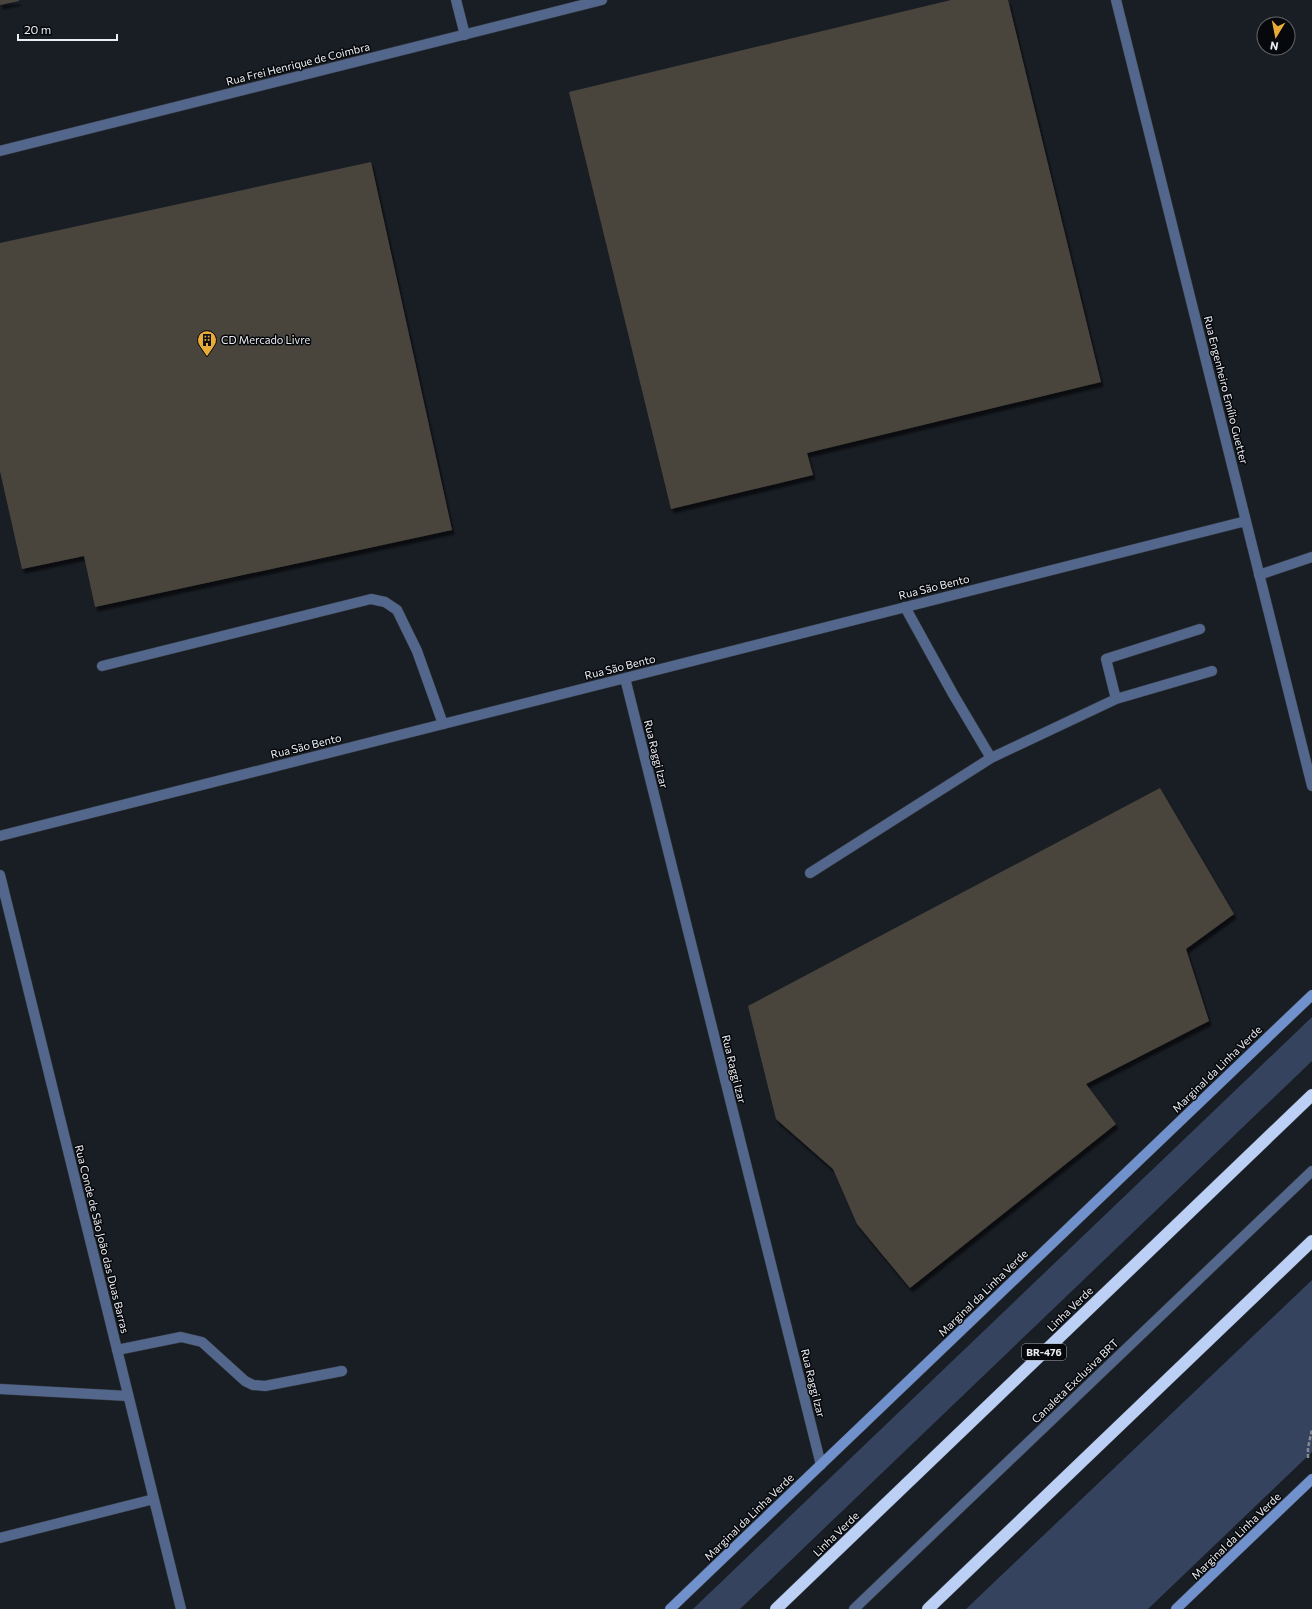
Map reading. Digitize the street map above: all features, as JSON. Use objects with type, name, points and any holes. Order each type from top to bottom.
[{"type":"highway","name":"Linha Verde","points":[[776,1609],[1312,1095]]},
{"type":"highway","points":[[928,1609],[1312,1241]]},
{"type":"main road","name":"Marginal da Linha Verde","points":[[670,1609],[1312,995]]},
{"type":"main road","name":"Marginal da Linha Verde","points":[[1176,1609],[1311,1483]]},
{"type":"street","points":[[456,0],[465,34]]},
{"type":"street","name":"Rua Frei Henrique de Coimbra","points":[[0,151],[602,0]]},
{"type":"street","name":"Rua Engenheiro Emílio Guetter","points":[[1116,0],[1312,786]]},
{"type":"street","name":"Rua São Bento","points":[[0,836],[1246,521]]},
{"type":"street","points":[[1259,575],[1312,556]]},
{"type":"street","points":[[102,666],[371,599],[385,602],[397,610],[417,652],[443,724]]},
{"type":"street","points":[[905,607],[953,694],[991,758]]},
{"type":"street","points":[[1116,699],[1106,659],[1200,629]]},
{"type":"street","points":[[810,874],[991,758],[1116,699],[1212,671]]},
{"type":"street","name":"Rua Raggi Izar","points":[[625,678],[821,1465]]},
{"type":"street","name":"Rua Conde de São João das Duas Barras","points":[[0,875],[181,1609]]},
{"type":"street","name":"Canaleta Exclusiva BRT","points":[[854,1609],[1312,1171]]},
{"type":"street","points":[[117,1350],[181,1337],[202,1342],[245,1381],[253,1385],[265,1386],[342,1371]]},
{"type":"street","points":[[0,1389],[128,1396]]},
{"type":"street","points":[[0,1538],[154,1499]]},
{"type":"path","points":[[1308,1462],[1308,1448],[1312,1428]]},
{"type":"shaded area","points":[[1312,1017],[1312,1061],[740,1609],[693,1609]]},
{"type":"shaded area","points":[[1312,1280],[1312,1452],[1148,1609],[966,1609]]},
{"type":"building","points":[[0,0],[19,0],[19,1],[0,5]]},
{"type":"building","points":[[951,0],[1008,0],[1101,382],[807,453],[813,475],[671,509],[569,92]]},
{"type":"building","name":"CD Mercado Livre","points":[[371,162],[452,530],[95,607],[84,556],[22,569],[0,471],[0,243]]},
{"type":"building","points":[[1160,788],[1234,914],[1186,949],[1209,1021],[1086,1084],[1116,1124],[910,1288],[857,1224],[833,1169],[776,1119],[748,1006]]},
{"type":"place","name":"CD Mercado Livre","points":[[207,357]]}]
